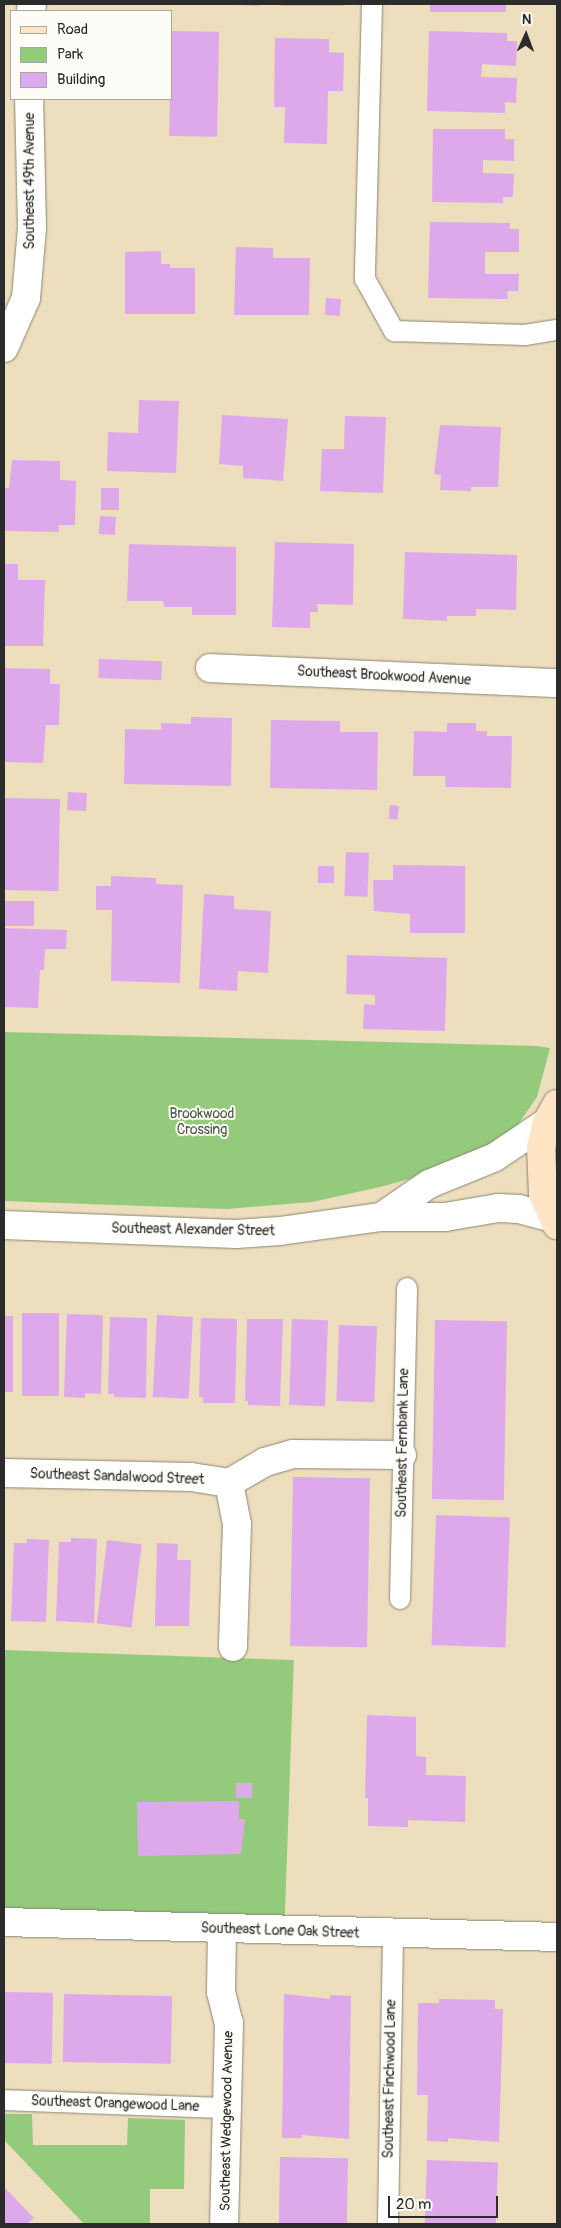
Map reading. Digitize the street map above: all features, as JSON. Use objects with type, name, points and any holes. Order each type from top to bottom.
[{"type":"street","name":"Southeast 49th Avenue","points":[[4,348],[26,298],[32,228],[30,100]]},
{"type":"street","name":"Southeast Brookwood Avenue","points":[[210,668],[557,683]]},
{"type":"street","name":"Southeast Alexander Street","points":[[381,1217],[429,1184],[495,1157],[552,1113]]},
{"type":"street","points":[[552,1113],[541,1147],[543,1194],[555,1222]]},
{"type":"street","name":"Southeast Alexander Street","points":[[4,1225],[236,1234],[280,1231],[381,1217],[446,1217],[498,1208],[519,1209],[555,1222]]},
{"type":"street","points":[[233,1648],[236,1524],[229,1483],[265,1462],[293,1454],[402,1456]]},
{"type":"street","name":"Southeast Sandalwood Street","points":[[4,1473],[191,1477],[229,1483]]},
{"type":"street","name":"Southeast Lone Oak Street","points":[[4,1922],[557,1937]]},
{"type":"street","name":"Southeast Wedgewood Avenue","points":[[222,1929],[221,1992],[229,2023],[224,2224]]},
{"type":"lane","points":[[372,4],[365,279],[394,331],[525,335],[557,330]]},
{"type":"lane","name":"Southeast Fernbank Lane","points":[[400,1598],[407,1288]]},
{"type":"lane","name":"Southeast Finchwood Lane","points":[[388,2224],[393,1934]]},
{"type":"lane","name":"Southeast Orangewood Lane","points":[[4,2100],[226,2108]]},
{"type":"green space","name":"Brookwood Crossing","points":[[4,1032],[537,1046],[550,1048],[537,1097],[517,1126],[482,1148],[428,1174],[380,1187],[312,1202],[227,1209],[4,1201]]},
{"type":"green space","points":[[4,1650],[294,1660],[285,1919],[4,1909]]},
{"type":"green space","points":[[4,2114],[32,2114],[33,2145],[127,2145],[128,2118],[185,2120],[184,2189],[150,2189],[150,2224],[84,2224],[4,2140]]},
{"type":"building","points":[[260,4],[260,6],[236,5]]},
{"type":"building","points":[[281,4],[344,4],[344,6],[281,6]]},
{"type":"building","points":[[430,4],[506,4],[506,12],[430,12]]},
{"type":"building","points":[[172,31],[219,32],[217,137],[169,136],[170,100],[172,100]]},
{"type":"building","points":[[429,31],[507,33],[507,41],[517,41],[516,66],[482,64],[481,77],[517,78],[516,103],[505,102],[505,113],[427,111]]},
{"type":"building","points":[[275,38],[329,39],[329,52],[344,53],[343,91],[328,91],[327,144],[284,143],[285,107],[274,107]]},
{"type":"building","points":[[433,129],[505,129],[505,139],[514,139],[514,161],[483,160],[483,173],[514,174],[513,197],[503,197],[503,203],[432,202]]},
{"type":"building","points":[[430,222],[510,223],[510,229],[519,229],[519,252],[485,252],[485,274],[519,274],[518,291],[507,291],[508,299],[428,298]]},
{"type":"building","points":[[236,247],[273,248],[273,258],[310,258],[309,315],[234,315]]},
{"type":"building","points":[[161,251],[161,264],[170,264],[170,268],[195,268],[195,314],[125,314],[125,252]]},
{"type":"building","points":[[326,298],[341,299],[340,316],[325,315]]},
{"type":"building","points":[[139,400],[179,401],[176,473],[107,471],[108,432],[138,433]]},
{"type":"building","points":[[222,415],[288,419],[283,481],[243,478],[243,466],[219,464]]},
{"type":"building","points":[[345,416],[386,417],[383,493],[320,491],[322,449],[344,449]]},
{"type":"building","points":[[440,425],[501,427],[498,487],[471,487],[471,491],[440,490],[441,475],[434,474]]},
{"type":"building","points":[[12,460],[60,461],[60,480],[76,481],[75,525],[59,525],[59,532],[4,531],[4,488],[9,488]]},
{"type":"building","points":[[101,488],[119,488],[119,510],[101,510]]},
{"type":"building","points":[[100,516],[116,517],[115,535],[99,534]]},
{"type":"building","points":[[275,542],[354,544],[353,605],[317,604],[318,612],[310,612],[310,628],[272,627]]},
{"type":"building","points":[[129,544],[236,547],[236,615],[192,615],[192,607],[164,607],[163,601],[127,601]]},
{"type":"building","points":[[405,552],[517,555],[516,610],[476,609],[476,616],[447,616],[447,621],[403,619]]},
{"type":"building","points":[[4,564],[18,564],[18,580],[45,580],[43,646],[4,646]]},
{"type":"building","points":[[99,659],[162,661],[161,680],[98,678]]},
{"type":"building","points":[[4,668],[50,669],[50,684],[60,684],[59,725],[46,725],[43,763],[4,762]]},
{"type":"building","points":[[191,717],[232,718],[231,786],[124,784],[125,729],[161,730],[161,723],[191,724]]},
{"type":"building","points":[[271,720],[340,721],[340,732],[378,732],[377,790],[270,788]]},
{"type":"building","points":[[447,723],[476,723],[476,731],[487,731],[487,736],[512,736],[511,788],[446,787],[445,776],[413,776],[414,731],[447,732]]},
{"type":"building","points":[[68,792],[87,793],[86,811],[67,810]]},
{"type":"building","points":[[4,798],[60,799],[58,891],[4,890]]},
{"type":"building","points":[[390,805],[399,806],[397,820],[389,819]]},
{"type":"building","points":[[346,852],[369,853],[367,897],[344,896]]},
{"type":"building","points":[[393,865],[465,866],[465,933],[410,933],[410,914],[374,911],[373,880],[393,880]]},
{"type":"building","points":[[318,866],[334,866],[334,883],[318,883]]},
{"type":"building","points":[[111,876],[156,878],[156,884],[183,885],[180,983],[111,981],[112,910],[96,910],[96,886],[111,886]]},
{"type":"building","points":[[204,894],[234,896],[234,909],[271,911],[268,973],[238,971],[237,991],[199,989]]},
{"type":"building","points":[[4,901],[34,901],[34,926],[4,926]]},
{"type":"building","points":[[4,928],[67,930],[66,949],[45,949],[44,970],[40,970],[38,1008],[4,1007]]},
{"type":"building","points":[[347,955],[447,958],[445,1031],[363,1029],[364,1004],[375,1005],[375,995],[346,994]]},
{"type":"building","points":[[22,1313],[59,1313],[59,1396],[22,1396]]},
{"type":"building","points":[[67,1314],[103,1315],[101,1394],[85,1393],[85,1398],[64,1397]]},
{"type":"building","points":[[157,1315],[193,1317],[189,1399],[153,1397]]},
{"type":"building","points":[[4,1316],[13,1316],[13,1392],[4,1392]]},
{"type":"building","points":[[110,1317],[147,1318],[146,1398],[114,1397],[114,1394],[108,1394]]},
{"type":"building","points":[[201,1318],[237,1319],[235,1403],[203,1403],[203,1397],[199,1397]]},
{"type":"building","points":[[247,1319],[283,1319],[280,1406],[248,1405],[248,1401],[245,1401]]},
{"type":"building","points":[[292,1319],[328,1320],[325,1406],[289,1405]]},
{"type":"building","points":[[435,1320],[507,1321],[504,1500],[432,1499]]},
{"type":"building","points":[[339,1325],[377,1326],[374,1402],[336,1401]]},
{"type":"building","points":[[293,1477],[370,1478],[367,1647],[290,1646]]},
{"type":"building","points":[[436,1515],[510,1518],[505,1648],[431,1645]]},
{"type":"building","points":[[71,1538],[97,1539],[94,1623],[56,1621],[59,1542],[71,1542]]},
{"type":"building","points":[[27,1539],[49,1540],[46,1622],[11,1621],[14,1543],[27,1543]]},
{"type":"building","points":[[107,1540],[142,1544],[132,1628],[97,1623]]},
{"type":"building","points":[[157,1543],[178,1544],[177,1560],[191,1560],[189,1626],[155,1626]]},
{"type":"building","points":[[367,1715],[416,1717],[416,1756],[426,1757],[426,1775],[466,1776],[465,1822],[408,1820],[408,1827],[368,1826],[368,1798],[365,1798]]},
{"type":"building","points":[[236,1783],[252,1783],[252,1798],[236,1798]]},
{"type":"building","points":[[239,1801],[239,1819],[245,1819],[241,1854],[138,1856],[137,1802]]},
{"type":"building","points":[[4,1992],[53,1993],[52,2064],[4,2063]]},
{"type":"building","points":[[64,1994],[172,1996],[171,2064],[63,2062]]},
{"type":"building","points":[[284,1994],[330,1999],[330,1995],[351,1996],[349,2139],[302,2135],[302,2138],[282,2138]]},
{"type":"building","points":[[439,1999],[495,2000],[495,2009],[503,2009],[499,2142],[448,2138],[448,2142],[427,2141],[428,2095],[417,2095],[418,2003],[439,2003]]},
{"type":"building","points":[[280,2157],[348,2158],[347,2224],[279,2224]]},
{"type":"building","points":[[427,2160],[498,2162],[496,2224],[425,2224]]},
{"type":"building","points":[[4,2187],[34,2218],[27,2224],[4,2224]]}]
